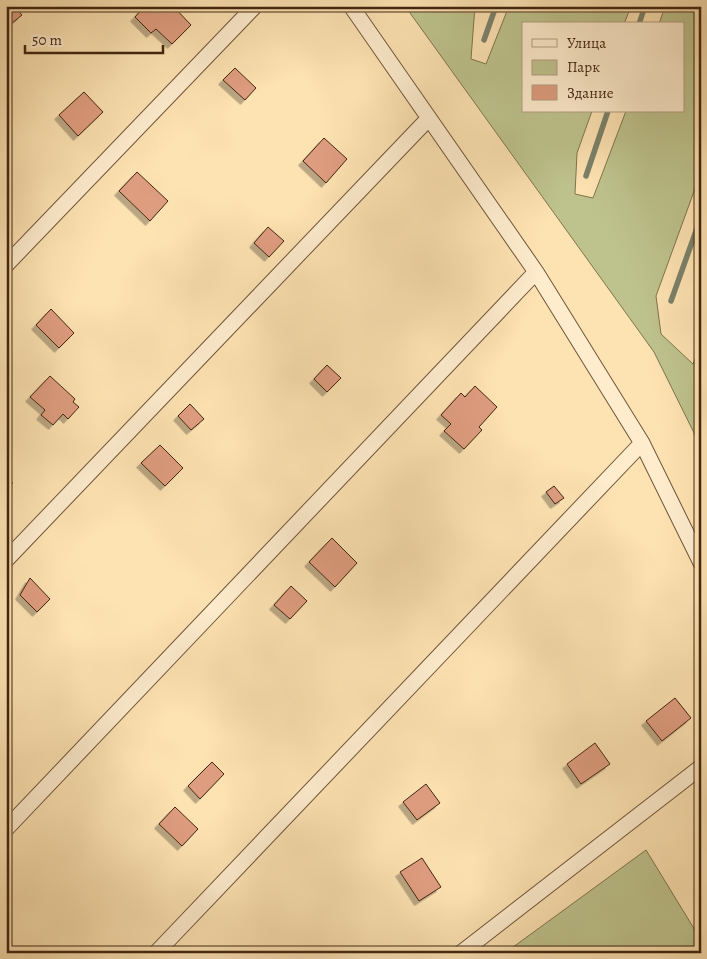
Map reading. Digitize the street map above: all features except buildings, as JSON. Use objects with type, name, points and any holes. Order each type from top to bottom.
[{"type":"street","points":[[6,265],[255,6]]},
{"type":"street","points":[[351,6],[536,272],[642,443],[701,564]]},
{"type":"street","points":[[6,560],[429,118]]},
{"type":"street","points":[[6,829],[536,272]]},
{"type":"street","points":[[156,953],[642,443]]},
{"type":"street","points":[[461,953],[701,767]]},
{"type":"green space","points":[[405,6],[475,6],[471,59],[486,64],[509,6],[624,6],[630,9],[625,22],[522,22],[522,112],[592,112],[577,153],[575,194],[593,198],[626,112],[684,112],[684,22],[660,22],[665,6],[701,6],[701,172],[656,296],[661,334],[693,364],[701,345],[701,447],[654,352]]},
{"type":"green space","points":[[646,850],[701,940],[701,953],[505,953]]},
{"type":"waterway","points":[[484,40],[496,6]]},
{"type":"waterway","points":[[640,22],[645,6]]},
{"type":"waterway","points":[[586,176],[608,112]]},
{"type":"waterway","points":[[671,301],[701,217]]}]
